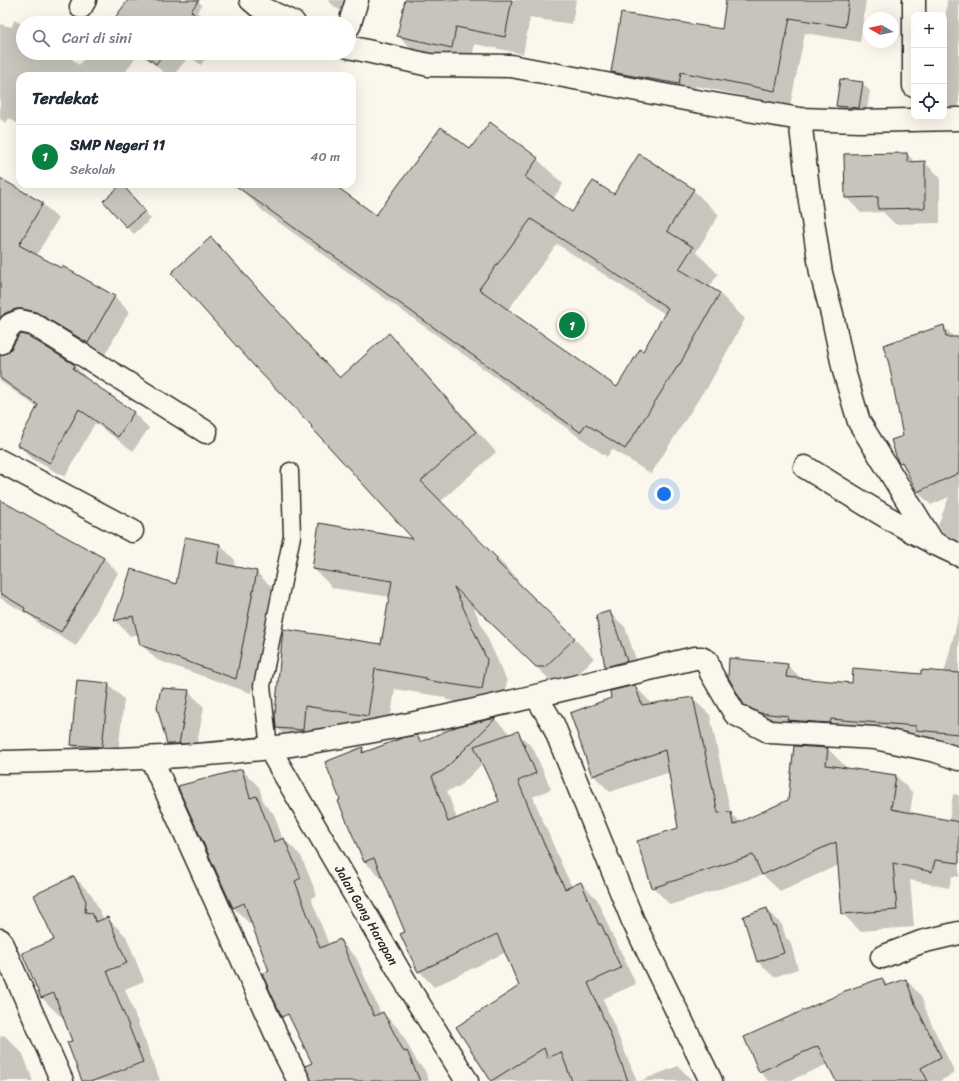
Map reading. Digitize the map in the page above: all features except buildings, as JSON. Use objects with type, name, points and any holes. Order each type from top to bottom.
[{"type":"street","points":[[251,0],[258,6],[279,16]]},
{"type":"street","points":[[352,16],[358,0]]},
{"type":"street","points":[[914,0],[914,84]]},
{"type":"street","points":[[356,49],[429,65],[511,66],[682,98],[800,118],[860,121],[911,118]]},
{"type":"street","points":[[800,118],[808,188],[821,273],[832,314],[844,371],[859,422],[884,465],[934,544]]},
{"type":"street","points":[[947,119],[959,119]]},
{"type":"street","points":[[0,343],[10,325],[20,321],[33,324],[206,432]]},
{"type":"street","points":[[0,461],[132,531]]},
{"type":"street","points":[[805,467],[901,526],[934,544],[959,555]]},
{"type":"street","points":[[0,762],[151,758],[269,748],[386,728],[536,696],[695,658],[702,658],[707,661],[735,714],[770,732],[875,738],[936,751],[959,758]]},
{"type":"street","points":[[536,696],[553,724],[633,921],[711,1081]]},
{"type":"street","name":"Jalan Gang Harapan","points":[[269,748],[412,993],[467,1081]]},
{"type":"street","points":[[151,758],[281,1045],[299,1081]]},
{"type":"street","points":[[882,957],[921,942],[959,933]]},
{"type":"street","points":[[0,940],[62,1081]]},
{"type":"lane","points":[[269,748],[262,686],[292,536],[290,471]]},
{"type":"place","name":"SMP Negeri 11","points":[[572,325]]}]
